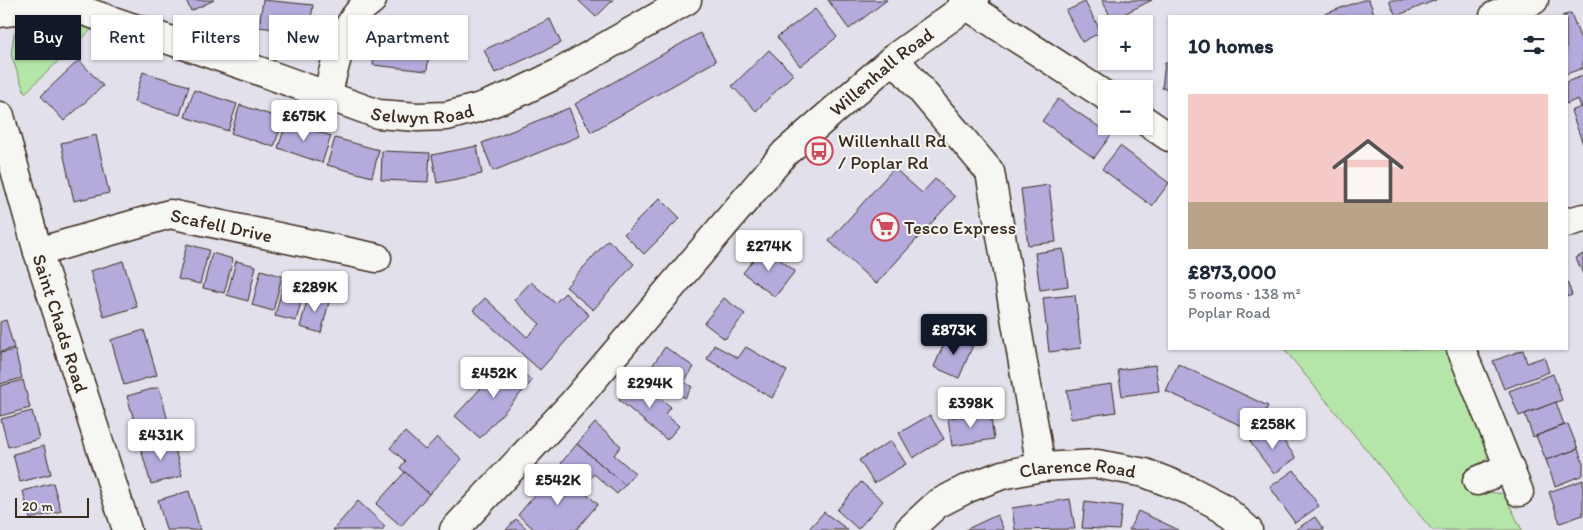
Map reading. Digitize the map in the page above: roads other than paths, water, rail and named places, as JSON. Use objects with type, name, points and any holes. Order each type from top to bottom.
[{"type":"street","points":[[327,96],[343,39],[360,8],[372,0]]},
{"type":"street","name":"Selwyn Road","points":[[0,13],[63,4],[102,9],[240,64],[378,114],[418,117],[447,116],[481,107],[520,92],[559,73],[687,0]]},
{"type":"street","points":[[1496,15],[1534,0]]},
{"type":"street","points":[[968,2],[1098,91]]},
{"type":"street","name":"Willenhall Road","points":[[454,530],[573,403],[785,153],[894,58],[968,2]]},
{"type":"street","points":[[894,58],[990,172],[1040,466]]},
{"type":"street","name":"Saint Chads Road","points":[[0,116],[38,252],[126,530]]},
{"type":"street","points":[[1153,126],[1168,135]]},
{"type":"street","name":"Scafell Drive","points":[[38,252],[170,214],[378,258]]},
{"type":"street","points":[[1568,222],[1583,218]]},
{"type":"street","points":[[1461,350],[1519,492]]},
{"type":"street","name":"Clarence Road","points":[[909,530],[937,504],[968,488],[1002,475],[1040,466],[1097,464],[1146,473],[1191,491],[1222,507],[1248,530]]},
{"type":"street","points":[[1477,481],[1509,467]]},
{"type":"place","name":"Willenhall Rd / Poplar Rd","points":[[819,151]]},
{"type":"place","name":"Tesco Express","points":[[885,227]]}]
